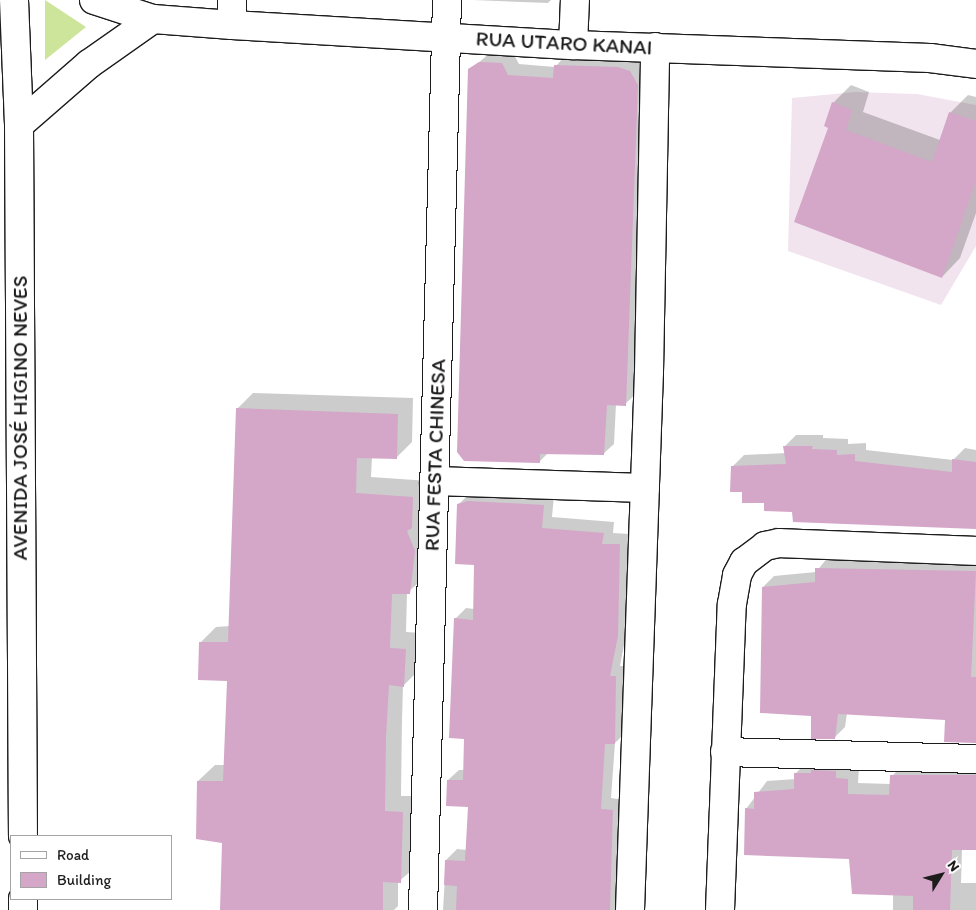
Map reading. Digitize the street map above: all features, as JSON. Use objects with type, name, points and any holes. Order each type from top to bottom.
[{"type":"street","name":"AVENIDA JOSÉ HIGINO NEVES","points":[[14,0],[19,125],[22,835]]},
{"type":"street","name":"RUA UTARO KANAI","points":[[94,0],[153,19],[232,13],[446,37],[573,45],[930,58],[976,64]]},
{"type":"street","name":"RUA FESTA CHINESA","points":[[423,910],[447,0]]},
{"type":"street","points":[[573,45],[575,0]]},
{"type":"street","points":[[19,125],[89,64],[153,19]]},
{"type":"street","points":[[630,910],[645,488],[655,47]]},
{"type":"street","points":[[434,481],[645,488]]},
{"type":"street","points":[[720,910],[732,604],[737,575],[752,553],[779,544],[976,550]]},
{"type":"street","points":[[725,752],[976,759]]},
{"type":"shaded area","points":[[855,92],[917,94],[976,105],[976,246],[941,305],[788,251],[792,98]]},
{"type":"green space","points":[[45,0],[86,27],[45,60]]},
{"type":"building","points":[[479,62],[502,63],[508,75],[553,78],[554,65],[618,67],[630,71],[638,85],[626,406],[607,405],[604,455],[540,454],[540,463],[464,461],[457,452],[468,69]]},
{"type":"building","points":[[832,102],[852,110],[846,130],[932,162],[949,112],[976,121],[976,181],[942,278],[794,222],[828,128],[824,126]]},
{"type":"building","points":[[236,408],[398,414],[397,459],[357,458],[356,493],[413,497],[412,528],[407,531],[415,551],[410,594],[392,594],[390,648],[406,649],[404,687],[389,685],[386,737],[385,811],[403,812],[401,883],[383,882],[383,910],[220,910],[222,843],[196,839],[197,781],[223,781],[227,681],[198,680],[199,642],[228,642]]},
{"type":"building","points":[[783,446],[813,446],[812,449],[837,450],[837,455],[855,454],[855,461],[952,472],[952,459],[976,462],[976,529],[793,522],[792,512],[764,511],[764,503],[742,503],[742,492],[730,492],[731,466],[786,464]]},
{"type":"building","points":[[468,501],[544,505],[542,528],[604,533],[602,544],[620,544],[618,636],[610,676],[616,676],[615,744],[605,744],[601,809],[613,810],[610,910],[456,910],[457,886],[444,885],[445,860],[465,861],[468,807],[446,806],[447,780],[463,780],[464,739],[449,738],[454,618],[473,620],[474,565],[455,564],[457,504]]},
{"type":"building","points":[[815,568],[976,571],[971,677],[976,677],[976,743],[944,742],[945,720],[838,714],[835,739],[811,739],[811,716],[760,713],[762,587],[815,582]]},
{"type":"building","points":[[811,770],[836,771],[836,778],[848,779],[848,794],[889,795],[890,775],[976,775],[976,850],[952,850],[950,910],[913,910],[913,896],[852,894],[849,859],[744,855],[745,808],[754,809],[754,792],[794,789],[794,773],[811,773]]}]
